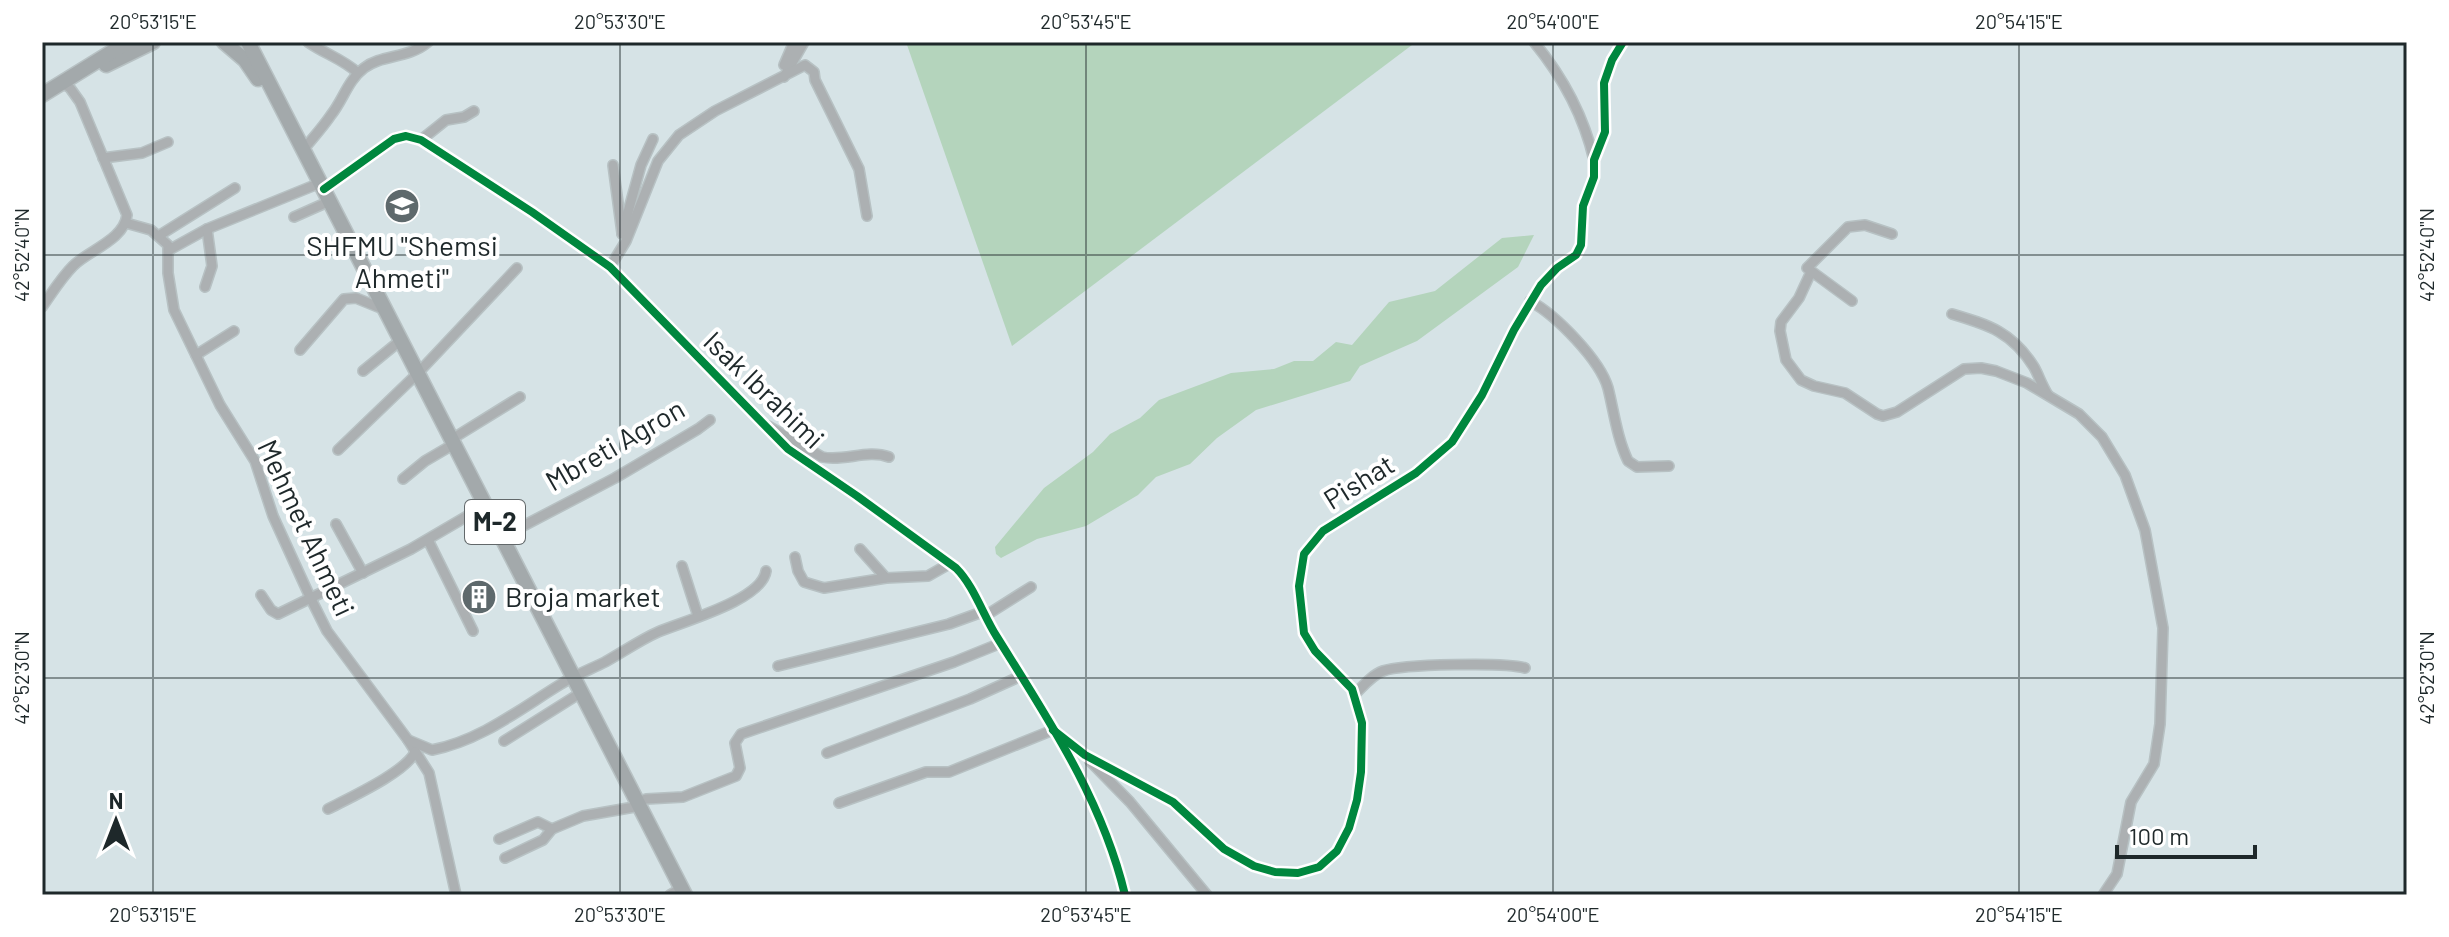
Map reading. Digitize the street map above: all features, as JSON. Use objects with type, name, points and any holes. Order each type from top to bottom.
[{"type":"main road","points":[[65,81],[112,42]]},
{"type":"main road","points":[[42,95],[128,42]]},
{"type":"main road","points":[[65,81],[80,77],[153,42]]},
{"type":"main road","name":"M-2","points":[[224,42],[245,60],[273,107],[282,110]]},
{"type":"main road","name":"M-2","points":[[248,42],[639,804],[679,893]]},
{"type":"street","points":[[308,42],[347,63],[358,73]]},
{"type":"street","points":[[784,77],[785,62],[794,42]]},
{"type":"street","points":[[784,77],[804,42]]},
{"type":"street","points":[[1534,42],[1551,63],[1587,129],[1594,160]]},
{"type":"street","name":"Pishat","points":[[1355,694],[1315,651],[1304,633],[1299,595],[1304,554],[1323,531],[1416,473],[1452,442],[1482,395],[1530,301],[1549,275],[1579,251],[1583,206],[1594,177],[1594,160],[1605,132],[1604,83],[1612,60],[1623,42]]},
{"type":"street","points":[[303,150],[332,114],[358,73],[370,63],[418,50],[427,43]]},
{"type":"street","points":[[610,267],[658,161],[670,144],[697,121],[805,65],[812,68],[859,169],[867,216]]},
{"type":"street","points":[[42,307],[73,266],[117,234],[126,223],[125,210],[80,102],[65,81]]},
{"type":"street","points":[[294,217],[375,150],[406,136],[421,140],[440,124],[474,111]]},
{"type":"street","points":[[621,248],[641,165],[653,139]]},
{"type":"street","name":"Isak Ibrahimi","points":[[421,140],[610,267],[788,449],[961,574],[1080,774],[1098,811],[1125,895]]},
{"type":"street","points":[[103,158],[142,153],[168,142]]},
{"type":"street","points":[[613,165],[622,234]]},
{"type":"street","points":[[126,223],[160,235],[235,188]]},
{"type":"street","points":[[169,250],[207,229],[325,191]]},
{"type":"street","points":[[1852,301],[1807,268],[1848,227],[1865,225],[1892,234]]},
{"type":"street","points":[[205,287],[212,266],[207,229]]},
{"type":"street","name":"Mehmet Ahmeti","points":[[160,235],[169,250],[168,273],[174,310],[220,405],[255,461],[273,516],[310,597],[327,631],[429,773],[456,895]]},
{"type":"street","points":[[338,450],[418,373],[517,268]]},
{"type":"street","points":[[1811,272],[1799,298],[1781,322],[1780,331],[1788,366],[1807,383],[1845,393],[1880,416],[1897,412],[1958,372],[1971,368],[1996,371],[2027,383],[2079,414],[2095,427],[2125,475],[2145,530],[2163,628],[2160,724],[2154,764],[2131,802],[2117,874],[2103,895]]},
{"type":"street","points":[[300,350],[344,299],[356,298],[386,311]]},
{"type":"street","points":[[1530,301],[1557,322],[1598,364],[1608,388],[1628,461],[1637,467],[1669,466]]},
{"type":"street","points":[[1952,314],[1991,325],[2012,341],[2031,363],[2048,395]]},
{"type":"street","points":[[196,355],[234,331]]},
{"type":"street","points":[[363,371],[401,340]]},
{"type":"street","points":[[403,479],[453,441],[520,397]]},
{"type":"street","name":"Mbreti Agron","points":[[502,537],[628,470],[710,420]]},
{"type":"street","name":"Isak Ibrahimi","points":[[758,421],[822,457],[878,454],[889,457]]},
{"type":"street","points":[[261,595],[275,614],[428,540],[486,505]]},
{"type":"street","points":[[336,524],[363,573]]},
{"type":"street","points":[[428,540],[473,631]]},
{"type":"street","points":[[860,549],[886,578]]},
{"type":"street","points":[[795,557],[801,578],[815,586],[830,587],[886,578],[928,576],[949,564]]},
{"type":"street","points":[[682,566],[698,616]]},
{"type":"street","points":[[408,740],[432,750],[455,744],[522,710],[574,677],[655,634],[722,607],[757,588],[766,571]]},
{"type":"street","points":[[778,666],[984,614],[1031,587]]},
{"type":"street","points":[[505,858],[543,840],[552,829],[595,812],[639,804],[650,798],[669,800],[683,797],[736,776],[740,768],[735,743],[741,734],[954,662],[1001,643]]},
{"type":"street","points":[[1085,755],[1173,802],[1208,837],[1240,859],[1275,872],[1309,870],[1319,867],[1337,851],[1349,828],[1357,800],[1362,738],[1355,694],[1372,677],[1392,669],[1501,664],[1525,668]]},
{"type":"street","points":[[827,753],[970,699],[1021,676]]},
{"type":"street","points":[[504,741],[582,692]]},
{"type":"street","points":[[839,803],[926,772],[949,772],[1053,730],[1085,755],[1130,802],[1207,895]]},
{"type":"street","points":[[328,809],[389,776],[411,759],[415,752]]},
{"type":"street","points":[[499,839],[538,822],[552,829]]},
{"type":"green space","points":[[906,42],[1416,42],[1012,346]]},
{"type":"green space","points":[[1534,235],[1518,267],[1417,341],[1360,366],[1350,381],[1256,410],[1217,438],[1190,464],[1156,477],[1138,495],[1086,526],[1037,539],[1001,558],[996,554],[995,547],[1044,488],[1093,452],[1110,434],[1140,418],[1159,400],[1231,373],[1274,369],[1294,361],[1313,361],[1336,342],[1352,345],[1389,302],[1435,291],[1502,238]]},
{"type":"cycle path","points":[[1053,730],[1085,755],[1173,802],[1224,849],[1254,866],[1275,872],[1298,873],[1319,867],[1337,851],[1349,828],[1357,800],[1362,723],[1352,689],[1315,651],[1304,633],[1299,586],[1304,554],[1323,531],[1416,473],[1452,442],[1482,395],[1514,330],[1541,285],[1557,268],[1576,255],[1581,245],[1583,206],[1594,177],[1594,160],[1605,132],[1604,83],[1612,60],[1623,42]]},
{"type":"cycle path","points":[[324,189],[394,139],[406,136],[421,140],[610,267],[788,449],[956,568],[968,583],[1072,761],[1102,826],[1125,895]]},
{"type":"place","name":"SHFMU \"Shemsi Ahmeti\"","points":[[402,206]]},
{"type":"place","name":"Broja market","points":[[479,597]]}]
